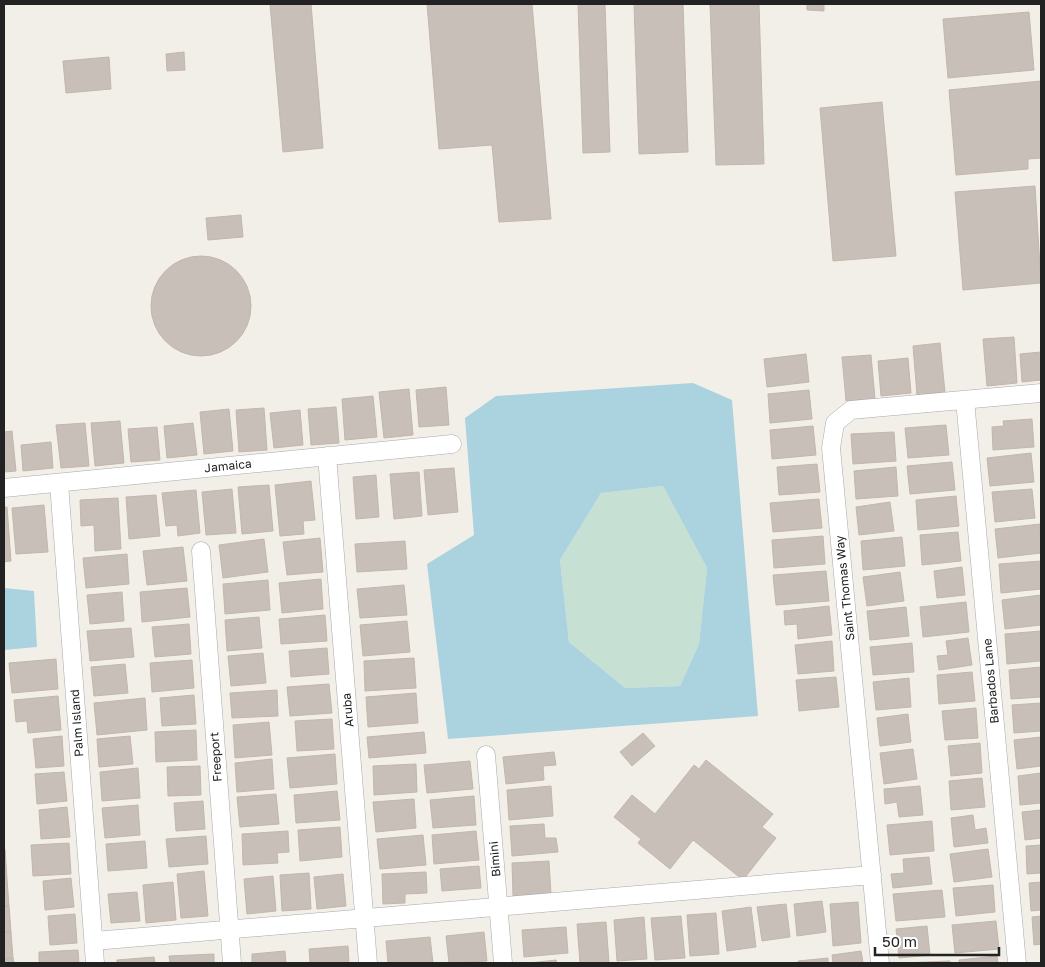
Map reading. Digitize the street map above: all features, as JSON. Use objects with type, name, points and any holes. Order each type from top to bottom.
[{"type":"street","name":"Saint Thomas Way","points":[[880,963],[831,448],[835,423],[851,410],[1041,393]]},
{"type":"street","name":"Barbados Lane","points":[[965,400],[1017,963]]},
{"type":"street","name":"Jamaica","points":[[4,488],[452,444]]},
{"type":"street","name":"Aruba","points":[[327,456],[368,963]]},
{"type":"street","name":"Palm Island","points":[[59,483],[95,963]]},
{"type":"street","name":"Freeport","points":[[201,551],[232,963]]},
{"type":"street","name":"Bimini","points":[[486,755],[503,963]]},
{"type":"street","points":[[94,942],[230,928],[364,919],[872,874]]},
{"type":"green space","points":[[663,486],[707,568],[699,644],[680,686],[625,688],[569,642],[560,560],[601,493]]},
{"type":"water","points":[[693,383],[732,400],[758,716],[448,739],[427,564],[474,535],[465,418],[496,396]],"holes":[[[663,486],[707,568],[699,644],[680,686],[625,688],[569,642],[560,560],[601,493]]]},
{"type":"water","points":[[4,588],[34,591],[37,647],[4,650]]},
{"type":"building","points":[[270,4],[311,4],[323,148],[283,152]]},
{"type":"building","points":[[427,4],[532,4],[551,219],[499,222],[492,145],[439,149]]},
{"type":"building","points":[[578,4],[605,4],[610,152],[583,153]]},
{"type":"building","points":[[634,4],[683,4],[688,152],[639,154]]},
{"type":"building","points":[[710,4],[759,4],[764,164],[716,165]]},
{"type":"building","points":[[807,4],[824,4],[824,11],[807,10]]},
{"type":"building","points":[[1029,12],[1034,70],[948,78],[943,19]]},
{"type":"building","points":[[184,52],[185,70],[167,71],[166,54]]},
{"type":"building","points":[[109,57],[111,89],[66,93],[63,61]]},
{"type":"building","points":[[1041,81],[1041,158],[1028,159],[1028,169],[956,175],[949,90]]},
{"type":"building","points":[[882,102],[896,256],[833,261],[820,108]]},
{"type":"building","points":[[1035,186],[1041,283],[963,290],[955,192]]},
{"type":"building","points":[[241,215],[243,237],[208,240],[206,218]]},
{"type":"building","points":[[201,256],[220,260],[236,271],[247,287],[251,306],[247,325],[236,341],[220,352],[201,356],[182,352],[166,341],[155,325],[151,306],[155,287],[166,271],[182,260]]},
{"type":"building","points":[[1014,337],[1017,383],[987,386],[983,339]]},
{"type":"building","points":[[940,343],[945,392],[917,395],[913,346]]},
{"type":"building","points":[[1041,352],[1041,380],[1022,382],[1020,354]]},
{"type":"building","points":[[806,354],[809,382],[767,387],[764,359]]},
{"type":"building","points":[[871,355],[875,399],[846,401],[842,357]]},
{"type":"building","points":[[908,358],[911,393],[881,396],[878,361]]},
{"type":"building","points":[[446,387],[449,425],[419,427],[416,390]]},
{"type":"building","points":[[409,389],[413,435],[384,438],[379,392]]},
{"type":"building","points":[[809,390],[812,419],[770,423],[768,394]]},
{"type":"building","points":[[373,396],[377,437],[345,440],[342,399]]},
{"type":"building","points":[[336,407],[339,443],[311,445],[308,409]]},
{"type":"building","points":[[264,408],[267,450],[239,452],[236,410]]},
{"type":"building","points":[[229,409],[233,451],[204,454],[200,412]]},
{"type":"building","points":[[300,410],[303,445],[274,448],[270,413]]},
{"type":"building","points":[[1032,419],[1034,447],[993,450],[992,427],[1004,426],[1003,421]]},
{"type":"building","points":[[120,421],[124,463],[95,466],[91,423]]},
{"type":"building","points":[[85,423],[89,466],[61,468],[56,425]]},
{"type":"building","points":[[193,423],[197,455],[167,458],[164,426]]},
{"type":"building","points":[[946,425],[949,455],[908,458],[905,428]]},
{"type":"building","points":[[813,426],[816,455],[772,459],[770,430]]},
{"type":"building","points":[[157,427],[160,460],[131,462],[128,429]]},
{"type":"building","points":[[12,431],[16,471],[4,472],[4,432]]},
{"type":"building","points":[[894,432],[896,461],[853,464],[851,434]]},
{"type":"building","points":[[51,442],[53,468],[23,471],[21,445]]},
{"type":"building","points":[[1031,453],[1034,482],[990,486],[987,458]]},
{"type":"building","points":[[952,462],[955,490],[910,494],[907,466]]},
{"type":"building","points":[[817,464],[820,492],[779,495],[777,467]]},
{"type":"building","points":[[896,467],[898,496],[856,499],[854,471]]},
{"type":"building","points":[[454,468],[458,512],[428,515],[424,470]]},
{"type":"building","points":[[419,472],[422,516],[394,519],[390,474]]},
{"type":"building","points":[[376,475],[379,517],[356,519],[353,477]]},
{"type":"building","points":[[311,481],[315,520],[303,521],[304,534],[280,536],[275,485]]},
{"type":"building","points":[[269,485],[273,531],[242,534],[238,487]]},
{"type":"building","points":[[232,489],[236,533],[206,535],[202,492]]},
{"type":"building","points":[[1032,489],[1035,518],[995,522],[992,492]]},
{"type":"building","points":[[196,490],[200,533],[178,536],[177,525],[166,526],[162,493]]},
{"type":"building","points":[[156,495],[160,536],[129,539],[126,497]]},
{"type":"building","points":[[956,496],[959,526],[918,530],[916,500]]},
{"type":"building","points":[[118,498],[121,549],[95,551],[94,525],[81,526],[80,500]]},
{"type":"building","points":[[819,499],[822,528],[773,532],[770,503]]},
{"type":"building","points":[[890,502],[894,531],[859,535],[856,507]]},
{"type":"building","points":[[44,505],[48,552],[16,554],[12,508]]},
{"type":"building","points":[[4,507],[7,507],[11,561],[4,562]]},
{"type":"building","points":[[1040,524],[1041,553],[998,558],[995,529]]},
{"type":"building","points":[[958,532],[961,561],[922,565],[920,535]]},
{"type":"building","points":[[823,536],[825,564],[774,568],[772,540]]},
{"type":"building","points":[[902,537],[905,566],[863,570],[861,541]]},
{"type":"building","points":[[320,538],[323,572],[287,575],[283,542]]},
{"type":"building","points":[[264,539],[268,572],[223,578],[219,545]]},
{"type":"building","points":[[405,541],[407,569],[357,572],[355,544]]},
{"type":"building","points":[[183,547],[187,581],[147,585],[143,551]]},
{"type":"building","points":[[127,554],[129,584],[86,588],[83,558]]},
{"type":"building","points":[[1041,561],[1041,589],[1001,593],[999,564]]},
{"type":"building","points":[[962,567],[965,595],[937,598],[934,571]]},
{"type":"building","points":[[826,571],[829,601],[776,605],[773,575]]},
{"type":"building","points":[[900,572],[904,601],[867,606],[863,577]]},
{"type":"building","points":[[321,579],[323,609],[282,613],[279,583]]},
{"type":"building","points":[[268,580],[270,610],[225,614],[223,584]]},
{"type":"building","points":[[404,585],[407,615],[360,618],[357,589]]},
{"type":"building","points":[[187,588],[190,617],[142,622],[140,592]]},
{"type":"building","points":[[122,592],[124,621],[90,624],[87,595]]},
{"type":"building","points":[[1041,595],[1041,625],[1005,629],[1002,600]]},
{"type":"building","points":[[966,602],[969,632],[923,637],[920,607]]},
{"type":"building","points":[[829,606],[832,635],[798,639],[797,624],[785,625],[784,611]]},
{"type":"building","points":[[906,607],[909,636],[870,640],[867,611]]},
{"type":"building","points":[[325,615],[327,641],[281,644],[279,619]]},
{"type":"building","points":[[259,617],[262,648],[227,651],[225,620]]},
{"type":"building","points":[[407,621],[410,652],[363,656],[360,625]]},
{"type":"building","points":[[189,624],[191,654],[155,657],[152,627]]},
{"type":"building","points":[[131,628],[134,657],[90,661],[87,631]]},
{"type":"building","points":[[1041,631],[1041,661],[1007,664],[1005,634]]},
{"type":"building","points":[[968,638],[972,665],[939,670],[937,656],[948,655],[946,641]]},
{"type":"building","points":[[832,641],[834,671],[798,674],[795,645]]},
{"type":"building","points":[[912,643],[914,672],[873,675],[870,647]]},
{"type":"building","points":[[327,648],[329,674],[291,677],[289,651]]},
{"type":"building","points":[[263,653],[266,683],[231,686],[228,656]]},
{"type":"building","points":[[414,658],[416,688],[365,691],[364,661]]},
{"type":"building","points":[[56,659],[58,689],[12,693],[9,663]]},
{"type":"building","points":[[192,660],[194,688],[152,692],[150,663]]},
{"type":"building","points":[[125,664],[128,693],[94,696],[91,667]]},
{"type":"building","points":[[1041,667],[1041,697],[1011,699],[1009,670]]},
{"type":"building","points":[[972,672],[975,701],[939,704],[937,675]]},
{"type":"building","points":[[836,677],[839,707],[799,711],[796,680]]},
{"type":"building","points":[[909,678],[911,707],[876,710],[873,682]]},
{"type":"building","points":[[329,684],[332,713],[290,716],[287,687]]},
{"type":"building","points":[[277,690],[278,716],[232,718],[230,693]]},
{"type":"building","points":[[416,693],[418,723],[368,727],[366,697]]},
{"type":"building","points":[[194,695],[196,724],[162,726],[160,698]]},
{"type":"building","points":[[58,696],[61,730],[28,733],[27,721],[16,722],[14,700]]},
{"type":"building","points":[[145,698],[147,730],[97,735],[94,703]]},
{"type":"building","points":[[1041,703],[1041,731],[1014,733],[1012,705]]},
{"type":"building","points":[[976,708],[978,738],[945,740],[942,711]]},
{"type":"building","points":[[908,714],[911,742],[880,746],[877,718]]},
{"type":"building","points":[[332,719],[334,749],[297,751],[295,721]]},
{"type":"building","points":[[269,722],[272,755],[235,758],[233,725]]},
{"type":"building","points":[[196,730],[197,760],[156,762],[155,732]]},
{"type":"building","points":[[424,732],[426,753],[369,758],[367,737]]},
{"type":"building","points":[[643,733],[655,746],[632,766],[620,752]]},
{"type":"building","points":[[62,736],[64,766],[36,768],[33,739]]},
{"type":"building","points":[[130,736],[133,764],[99,767],[97,739]]},
{"type":"building","points":[[1041,737],[1041,766],[1017,769],[1014,740]]},
{"type":"building","points":[[980,743],[982,773],[951,776],[948,746]]},
{"type":"building","points":[[913,749],[917,779],[884,784],[880,753]]},
{"type":"building","points":[[554,752],[556,765],[543,766],[544,780],[506,784],[503,757]]},
{"type":"building","points":[[335,754],[337,784],[290,788],[287,758]]},
{"type":"building","points":[[272,759],[274,789],[237,792],[235,763]]},
{"type":"building","points":[[706,760],[773,814],[762,827],[776,838],[743,880],[693,840],[670,869],[638,843],[641,839],[614,817],[632,795],[655,814],[694,765],[699,769]]},
{"type":"building","points":[[470,761],[473,789],[427,793],[424,765]]},
{"type":"building","points":[[416,764],[417,792],[374,795],[373,766]]},
{"type":"building","points":[[200,766],[201,795],[168,796],[167,767]]},
{"type":"building","points":[[138,768],[140,798],[102,801],[100,772]]},
{"type":"building","points":[[64,772],[67,801],[37,804],[35,774]]},
{"type":"building","points":[[1041,773],[1041,803],[1020,805],[1018,776]]},
{"type":"building","points":[[982,778],[985,807],[951,810],[949,781]]},
{"type":"building","points":[[551,786],[553,816],[509,820],[507,790]]},
{"type":"building","points":[[920,786],[923,815],[899,817],[897,802],[885,804],[884,789]]},
{"type":"building","points":[[337,791],[340,820],[296,823],[294,795]]},
{"type":"building","points":[[276,794],[279,824],[240,827],[237,797]]},
{"type":"building","points":[[474,796],[476,825],[433,828],[430,800]]},
{"type":"building","points":[[414,799],[416,828],[376,832],[373,802]]},
{"type":"building","points":[[203,801],[205,829],[176,831],[174,803]]},
{"type":"building","points":[[138,805],[140,835],[105,838],[102,808]]},
{"type":"building","points":[[67,807],[70,837],[41,839],[39,810]]},
{"type":"building","points":[[1041,810],[1041,838],[1025,840],[1022,812]]},
{"type":"building","points":[[973,815],[975,830],[986,828],[988,843],[954,847],[951,818]]},
{"type":"building","points":[[932,821],[934,851],[890,855],[887,825]]},
{"type":"building","points":[[544,824],[545,838],[556,838],[558,852],[512,856],[510,826]]},
{"type":"building","points":[[340,827],[342,857],[300,861],[298,830]]},
{"type":"building","points":[[288,831],[289,852],[277,853],[278,863],[243,865],[242,834]]},
{"type":"building","points":[[476,831],[479,860],[434,864],[432,835]]},
{"type":"building","points":[[423,835],[426,865],[380,869],[377,839]]},
{"type":"building","points":[[206,836],[208,864],[169,867],[166,839]]},
{"type":"building","points":[[145,841],[147,868],[108,871],[106,844]]},
{"type":"building","points":[[69,843],[71,874],[33,876],[31,845]]},
{"type":"building","points":[[1041,845],[1041,873],[1027,874],[1026,846]]},
{"type":"building","points":[[988,849],[992,877],[954,882],[950,854]]},
{"type":"building","points":[[4,850],[7,879],[4,880]]},
{"type":"building","points":[[929,857],[932,884],[893,888],[891,874],[904,873],[903,859]]},
{"type":"building","points":[[549,861],[551,894],[513,896],[512,863]]},
{"type":"building","points":[[479,866],[481,888],[442,891],[440,869]]},
{"type":"building","points":[[204,871],[208,916],[181,918],[177,874]]},
{"type":"building","points":[[426,872],[427,893],[405,894],[405,903],[383,904],[382,874]]},
{"type":"building","points":[[309,873],[311,909],[282,911],[280,875]]},
{"type":"building","points":[[343,874],[346,906],[317,909],[314,877]]},
{"type":"building","points":[[273,876],[276,911],[247,914],[244,879]]},
{"type":"building","points":[[71,878],[74,907],[45,910],[43,881]]},
{"type":"building","points":[[7,879],[9,906],[4,906],[4,880]]},
{"type":"building","points":[[173,882],[176,920],[146,923],[143,885]]},
{"type":"building","points":[[1041,882],[1041,910],[1031,911],[1029,883]]},
{"type":"building","points":[[993,885],[995,912],[956,916],[953,888]]},
{"type":"building","points":[[942,890],[945,917],[896,921],[893,894]]},
{"type":"building","points":[[137,892],[140,921],[111,923],[108,894]]},
{"type":"building","points":[[822,901],[826,932],[797,936],[794,904]]},
{"type":"building","points":[[858,902],[861,943],[833,946],[830,904]]},
{"type":"building","points":[[786,904],[790,937],[762,941],[757,907]]},
{"type":"building","points":[[4,906],[9,906],[11,932],[4,932]]},
{"type":"building","points":[[751,907],[756,947],[727,951],[722,911]]},
{"type":"building","points":[[716,913],[719,954],[690,956],[687,915]]},
{"type":"building","points":[[75,914],[77,943],[50,945],[48,916]]},
{"type":"building","points":[[681,916],[685,958],[655,960],[651,918]]},
{"type":"building","points":[[1041,916],[1041,944],[1034,945],[1032,917]]},
{"type":"building","points":[[644,917],[647,959],[617,961],[614,920]]},
{"type":"building","points":[[996,921],[999,949],[955,953],[952,925]]},
{"type":"building","points":[[606,922],[609,963],[580,963],[577,924]]},
{"type":"building","points":[[927,926],[930,955],[899,958],[896,929]]},
{"type":"building","points":[[566,927],[568,953],[524,957],[522,930]]},
{"type":"building","points":[[4,932],[11,932],[13,958],[4,959]]},
{"type":"building","points":[[484,932],[487,961],[449,963],[446,936]]},
{"type":"building","points":[[430,937],[433,963],[388,963],[386,941]]},
{"type":"building","points":[[348,946],[349,963],[310,963],[309,949]]},
{"type":"building","points":[[78,950],[79,963],[39,963],[39,952]]},
{"type":"building","points":[[285,951],[286,963],[252,963],[252,954]]},
{"type":"building","points":[[861,951],[863,963],[833,963],[832,955]]},
{"type":"building","points":[[214,954],[214,963],[170,963],[169,956]]},
{"type":"building","points":[[997,956],[998,963],[959,963],[959,960]]},
{"type":"building","points":[[154,957],[155,963],[117,963],[117,960]]},
{"type":"building","points":[[13,958],[14,963],[4,963],[4,959]]},
{"type":"building","points":[[828,958],[828,963],[798,963],[798,961]]},
{"type":"building","points":[[556,960],[557,963],[529,963]]},
{"type":"building","points":[[950,961],[950,963],[902,963]]}]
